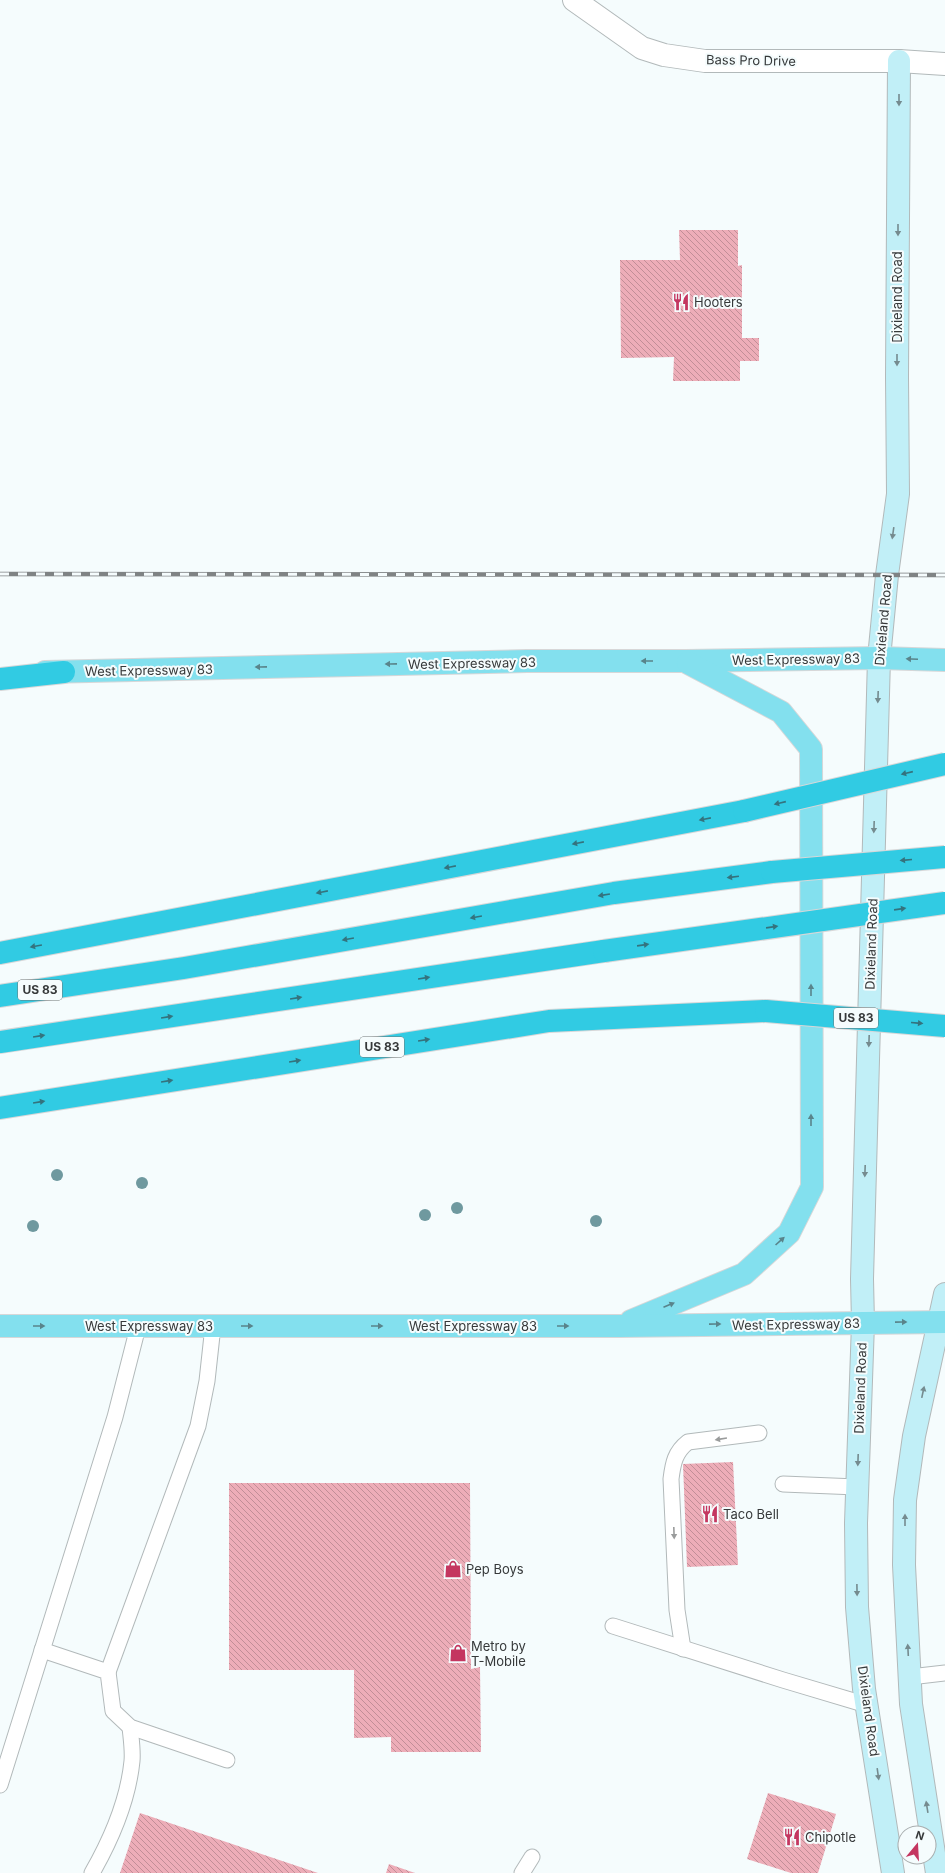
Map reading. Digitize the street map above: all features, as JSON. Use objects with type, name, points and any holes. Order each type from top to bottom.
[{"type":"highway","points":[[0,679],[64,672]]},
{"type":"highway","points":[[0,953],[744,811],[945,764]]},
{"type":"highway","name":"US 83","points":[[0,996],[184,968],[607,895],[772,872],[945,857]]},
{"type":"highway","points":[[0,1042],[604,951],[945,903]]},
{"type":"highway","name":"US 83","points":[[0,1108],[549,1021],[766,1011],[945,1026]]},
{"type":"main road","name":"Dixieland Road","points":[[893,1873],[864,1688],[857,1607],[857,1487],[863,1323],[862,1279],[879,658],[887,575],[898,494],[897,377],[899,62]]},
{"type":"main road","name":"West Expressway 83","points":[[0,672],[64,672],[519,662],[879,658],[945,660]]},
{"type":"main road","points":[[620,1326],[744,1274],[789,1233],[812,1187],[811,749],[780,712],[686,661]]},
{"type":"main road","points":[[937,1873],[913,1719],[904,1565],[905,1500],[914,1436],[942,1322],[945,1294]]},
{"type":"main road","name":"West Expressway 83","points":[[0,1326],[620,1326],[942,1322]]},
{"type":"street","name":"Bass Pro Drive","points":[[574,0],[642,48],[664,55],[705,61],[899,62],[945,64]]},
{"type":"lane","points":[[213,1326],[207,1381],[198,1426],[108,1672],[113,1712],[130,1727],[227,1760]]},
{"type":"lane","points":[[0,1784],[115,1417],[138,1327]]},
{"type":"lane","points":[[683,1649],[677,1610],[672,1479],[673,1462],[680,1448],[688,1442],[759,1433]]},
{"type":"lane","points":[[783,1484],[857,1487]]},
{"type":"lane","points":[[613,1626],[867,1705]]},
{"type":"lane","points":[[42,1650],[108,1672]]},
{"type":"lane","points":[[910,1676],[945,1673]]},
{"type":"lane","points":[[92,1873],[108,1844],[126,1797],[132,1759],[130,1727]]},
{"type":"lane","points":[[522,1873],[532,1857]]},
{"type":"building","name":"Hooters","points":[[679,230],[738,230],[738,266],[742,265],[742,338],[759,338],[759,361],[740,361],[740,381],[673,381],[674,357],[621,358],[620,260],[680,260]]},
{"type":"building","name":"Taco Bell","points":[[733,1462],[738,1565],[687,1567],[683,1464]]},
{"type":"building","points":[[229,1483],[470,1483],[471,1669],[480,1667],[481,1752],[391,1752],[391,1737],[354,1738],[354,1670],[229,1670]]},
{"type":"building","name":"Chipotle","points":[[768,1793],[836,1814],[818,1873],[791,1873],[747,1859]]},
{"type":"building","points":[[140,1813],[318,1873],[120,1873]]},
{"type":"building","points":[[389,1864],[415,1873],[386,1873]]},
{"type":"railway","points":[[0,574],[945,575]]},
{"type":"place","name":"Hooters","points":[[681,302]]},
{"type":"place","name":"Taco Bell","points":[[710,1514]]},
{"type":"place","name":"Pep Boys","points":[[453,1569]]},
{"type":"place","name":"Metro by T-Mobile","points":[[458,1653]]},
{"type":"place","name":"Chipotle","points":[[792,1837]]}]
